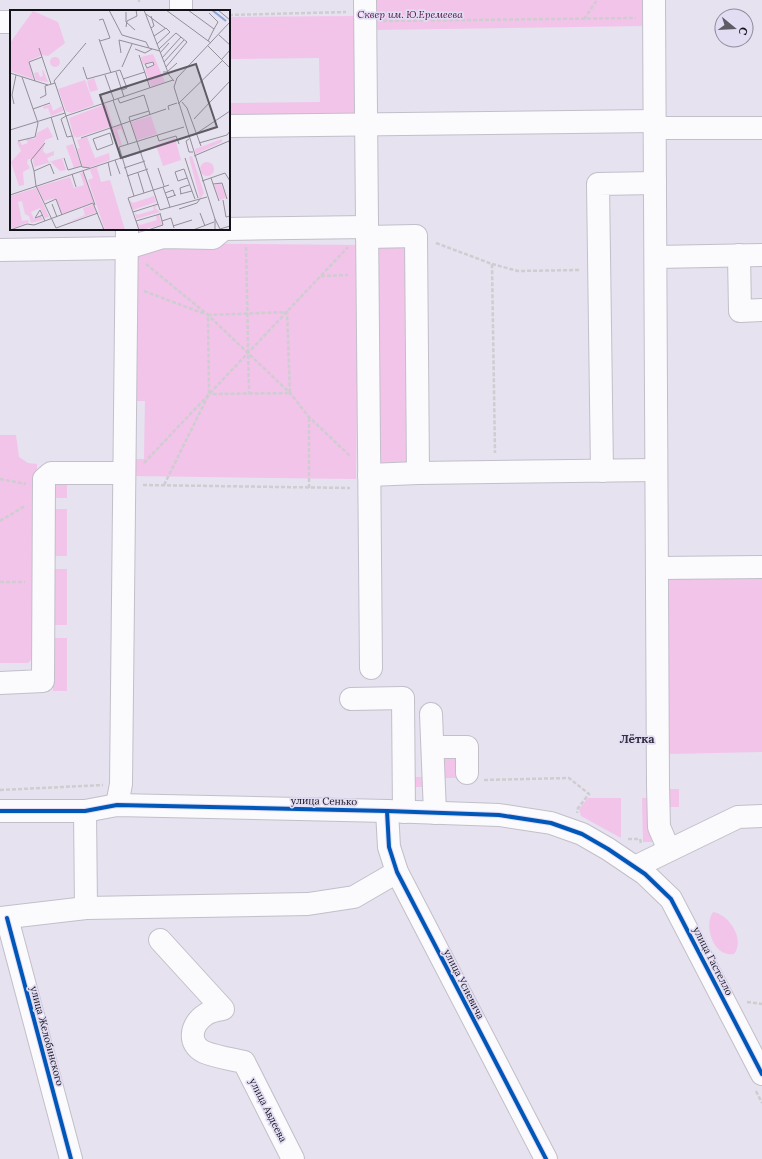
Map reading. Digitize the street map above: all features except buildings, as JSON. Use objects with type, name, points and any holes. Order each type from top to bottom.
[{"type":"street","points":[[654,9],[659,827],[669,850]]},
{"type":"street","points":[[365,11],[371,668]]},
{"type":"street","points":[[230,126],[366,124],[655,124],[762,128]]},
{"type":"street","points":[[602,471],[598,184],[655,183]]},
{"type":"street","points":[[230,229],[367,232],[416,236],[418,473]]},
{"type":"street","points":[[0,250],[127,238],[213,238],[223,230]]},
{"type":"street","points":[[117,805],[121,784],[127,238]]},
{"type":"street","points":[[739,255],[740,310],[762,310]]},
{"type":"street","points":[[656,256],[762,255]]},
{"type":"street","points":[[369,482],[418,473],[656,470]]},
{"type":"street","points":[[0,683],[43,681],[44,479],[51,473],[124,479]]},
{"type":"street","points":[[658,568],[762,567]]},
{"type":"street","name":"улица Усиевича","points":[[351,699],[403,698],[395,811],[389,847],[397,872],[546,1159]]},
{"type":"street","points":[[432,714],[435,813]]},
{"type":"street","points":[[433,748],[467,747],[467,772]]},
{"type":"street","name":"улица Сенько","points":[[0,811],[85,811],[117,805],[395,811],[499,815],[551,823],[582,834],[635,867]]},
{"type":"street","points":[[85,811],[86,908]]},
{"type":"street","points":[[635,867],[738,817],[762,816]]},
{"type":"street","name":"улица Гастелло","points":[[635,867],[671,899],[762,1074]]},
{"type":"street","points":[[4,918],[86,908],[308,904],[354,897],[397,872]]},
{"type":"street","name":"улица Желобинского","points":[[4,918],[71,1159]]},
{"type":"street","name":"улица Авдеева","points":[[160,940],[223,1009],[207,1013],[194,1026],[192,1037],[195,1045],[203,1052],[244,1062],[293,1159]]},
{"type":"path","points":[[584,19],[597,0]]},
{"type":"path","points":[[230,14],[365,11],[584,19],[654,9]]},
{"type":"path","points":[[246,229],[246,314],[249,393]]},
{"type":"path","points":[[124,479],[209,394],[321,276],[367,232]]},
{"type":"path","points":[[416,236],[492,264],[518,271],[599,270]]},
{"type":"path","points":[[127,238],[290,393],[309,417],[369,482]]},
{"type":"path","points":[[492,264],[495,472]]},
{"type":"path","points":[[321,276],[368,275]]},
{"type":"path","points":[[126,284],[208,314],[287,312]]},
{"type":"path","points":[[287,312],[290,393]]},
{"type":"path","points":[[164,486],[209,394],[208,314]]},
{"type":"path","points":[[209,394],[290,393]]},
{"type":"path","points":[[309,417],[309,488]]},
{"type":"path","points":[[0,479],[44,492]]},
{"type":"path","points":[[124,479],[164,486],[309,488],[369,482]]},
{"type":"path","points":[[0,521],[44,492]]},
{"type":"path","points":[[0,582],[44,583]]},
{"type":"green space","name":"Сквер им. Ю.Еремеева","points":[[374,0],[642,0],[642,26],[374,30]]},
{"type":"green space","points":[[357,16],[358,118],[230,120],[230,103],[320,102],[319,58],[230,59],[230,17]]},
{"type":"green space","points":[[137,243],[359,245],[356,479],[133,476],[134,459],[144,459],[145,401],[134,401]]},
{"type":"green space","points":[[412,246],[415,469],[380,469],[377,247]]},
{"type":"green space","points":[[0,435],[16,435],[19,457],[28,463],[37,464],[37,649],[34,657],[28,663],[0,663]]},
{"type":"green space","points":[[53,485],[67,485],[67,498],[53,498]]},
{"type":"green space","points":[[53,509],[67,509],[67,556],[53,556]]},
{"type":"green space","points":[[53,569],[67,569],[67,625],[53,625]]},
{"type":"green space","points":[[762,577],[762,752],[667,754],[667,579]]},
{"type":"green space","points":[[53,638],[67,638],[67,691],[53,691]]},
{"type":"green space","points":[[462,753],[462,778],[442,778],[441,754]]},
{"type":"green space","points":[[413,777],[424,777],[426,787],[410,787]]},
{"type":"green space","points":[[667,789],[679,789],[679,807],[667,807]]},
{"type":"green space","points":[[588,798],[621,798],[621,838],[581,816],[579,809]]},
{"type":"green space","points":[[642,798],[651,798],[652,842],[643,842]]},
{"type":"green space","points":[[713,912],[725,918],[730,923],[737,935],[738,942],[734,954],[727,954],[721,951],[712,940],[709,925]]},
{"type":"cycle path","points":[[0,811],[85,811],[117,805],[499,815],[551,823],[582,834],[608,849],[645,874],[671,899],[762,1074]]},
{"type":"cycle path","points":[[387,811],[389,847],[397,872],[546,1159]]},
{"type":"cycle path","points":[[7,918],[71,1159]]},
{"type":"district","name":"Лётка","points":[[637,738]]}]
